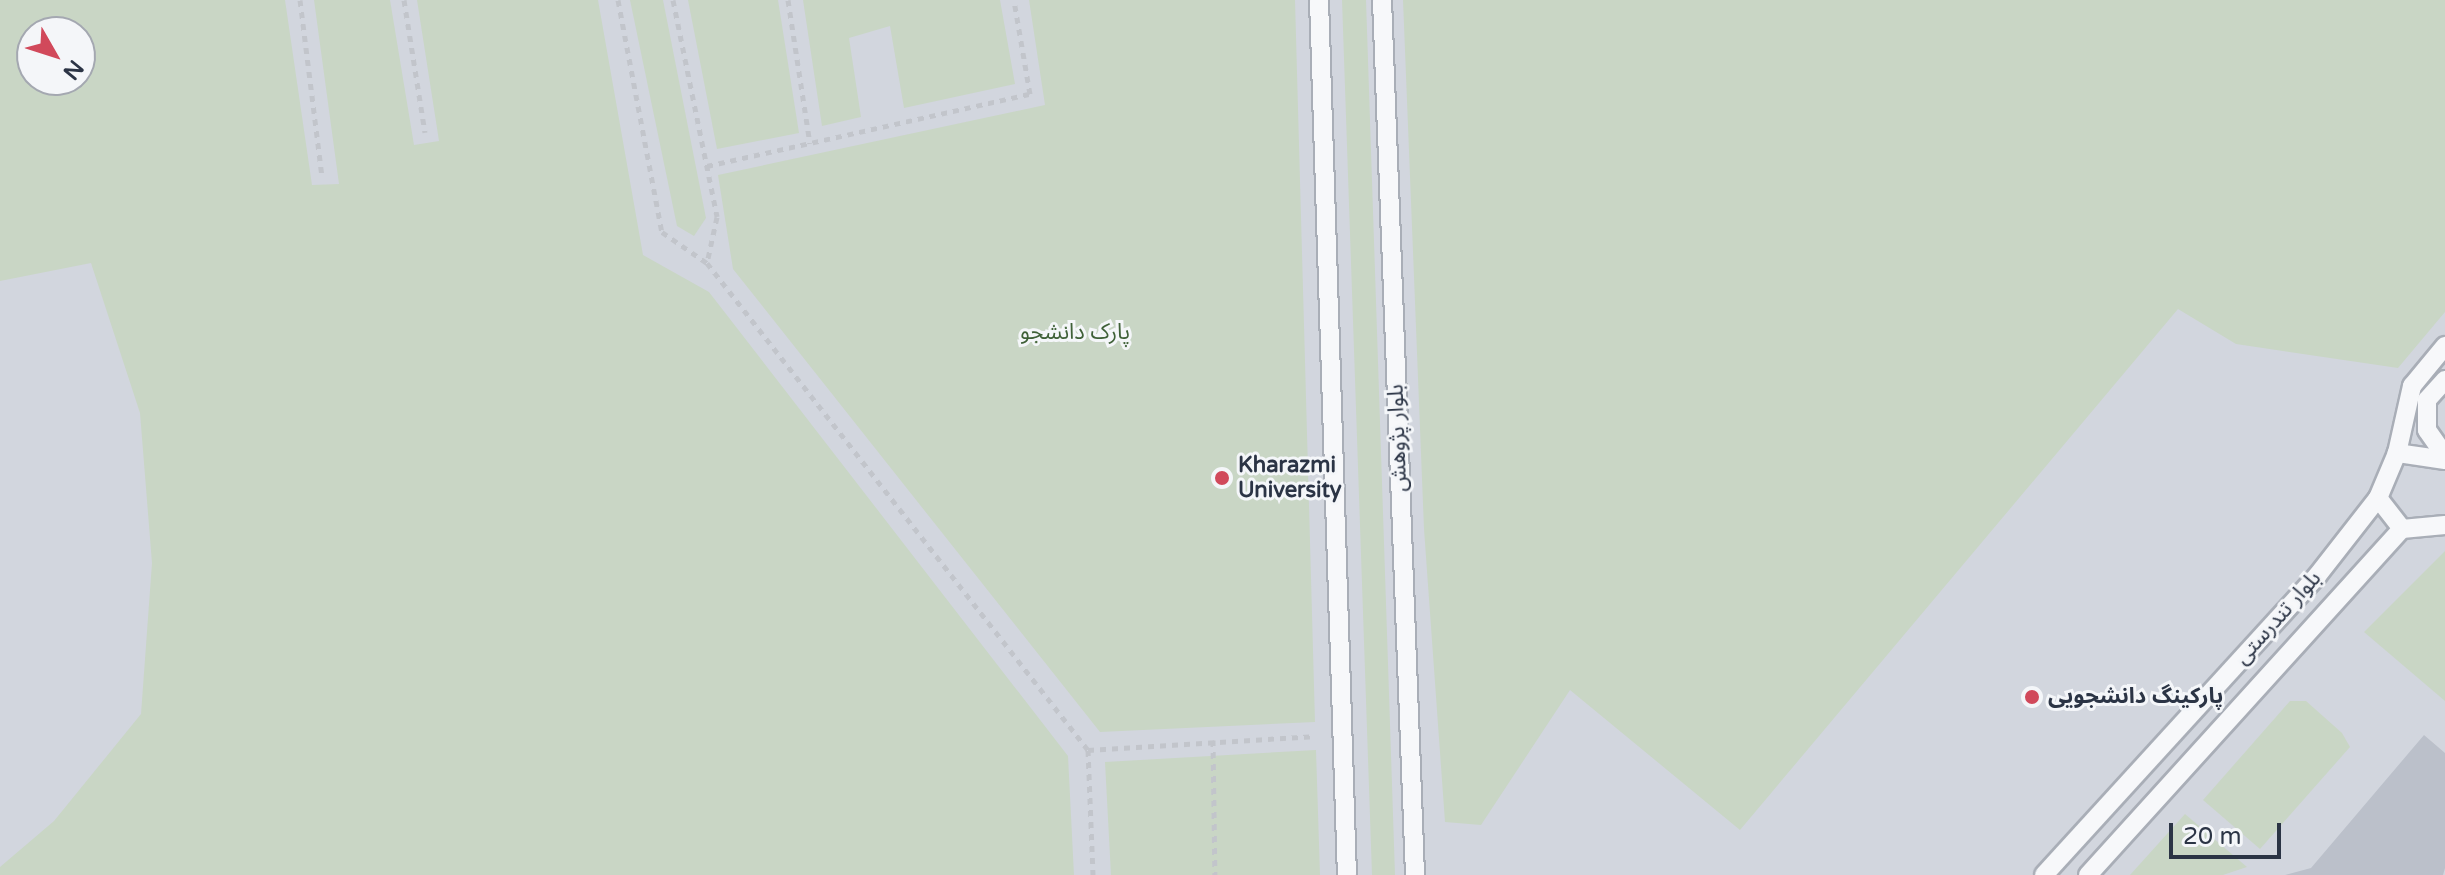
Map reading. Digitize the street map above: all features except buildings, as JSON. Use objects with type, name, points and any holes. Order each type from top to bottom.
[{"type":"lane","points":[[1319,0],[1340,735],[1347,875]]},
{"type":"lane","name":"بلوار پژوهش","points":[[1382,0],[1415,875]]},
{"type":"lane","points":[[2445,346],[2412,386],[2397,453],[2445,458]]},
{"type":"lane","points":[[2445,380],[2427,400],[2427,430],[2445,458]]},
{"type":"lane","name":"بلوار تندرستی","points":[[2044,875],[2317,576],[2378,498],[2397,453]]},
{"type":"lane","points":[[2378,498],[2402,529],[2445,525]]},
{"type":"lane","name":"بلوار تندرستی","points":[[2088,875],[2402,529]]},
{"type":"path","points":[[300,0],[322,176]]},
{"type":"path","points":[[404,0],[425,132]]},
{"type":"path","points":[[618,0],[662,232],[707,263],[1088,750],[1093,875]]},
{"type":"path","points":[[673,0],[717,217],[707,263]]},
{"type":"path","points":[[788,0],[810,143]]},
{"type":"path","points":[[707,166],[1030,94],[1014,0]]},
{"type":"path","points":[[1088,750],[1213,740],[1340,735]]},
{"type":"path","points":[[1213,740],[1215,875]]},
{"type":"shaded area","name":"Kharazmi University","points":[[0,0],[2445,0],[2445,875],[0,875]]},
{"type":"green space","points":[[0,0],[285,0],[312,185],[339,184],[314,0],[390,0],[414,145],[439,141],[417,0],[598,0],[643,255],[709,292],[1068,756],[1074,875],[0,875],[0,867],[54,821],[141,714],[152,563],[140,413],[91,263],[0,281]]},
{"type":"green space","points":[[630,0],[663,0],[706,218],[694,236],[677,226]]},
{"type":"green space","points":[[688,0],[778,0],[799,133],[717,149]]},
{"type":"green space","points":[[803,0],[1000,0],[1015,84],[904,108],[890,26],[849,38],[861,117],[822,126]]},
{"type":"green space","name":"پارک دانشجو","points":[[1029,0],[1295,0],[1315,722],[1100,732],[733,269],[718,175],[1045,105]]},
{"type":"green space","points":[[1342,0],[1366,0],[1395,875],[1372,875]]},
{"type":"green space","points":[[1403,0],[2445,0],[2445,312],[2398,368],[2236,344],[2178,309],[1740,830],[1570,690],[1481,825],[1445,822],[1424,529]]},
{"type":"green space","points":[[2445,551],[2445,701],[2364,632]]},
{"type":"green space","points":[[2290,701],[2306,701],[2342,733],[2350,747],[2260,849],[2203,800]]},
{"type":"green space","points":[[1316,750],[1320,875],[1111,875],[1105,762]]},
{"type":"green space","points":[[2185,814],[2247,867],[2223,875],[2130,875]]},
{"type":"place","name":"Kharazmi University","points":[[1222,478]]},
{"type":"place","name":"پارکینگ دانشجویی","points":[[2032,697]]}]
